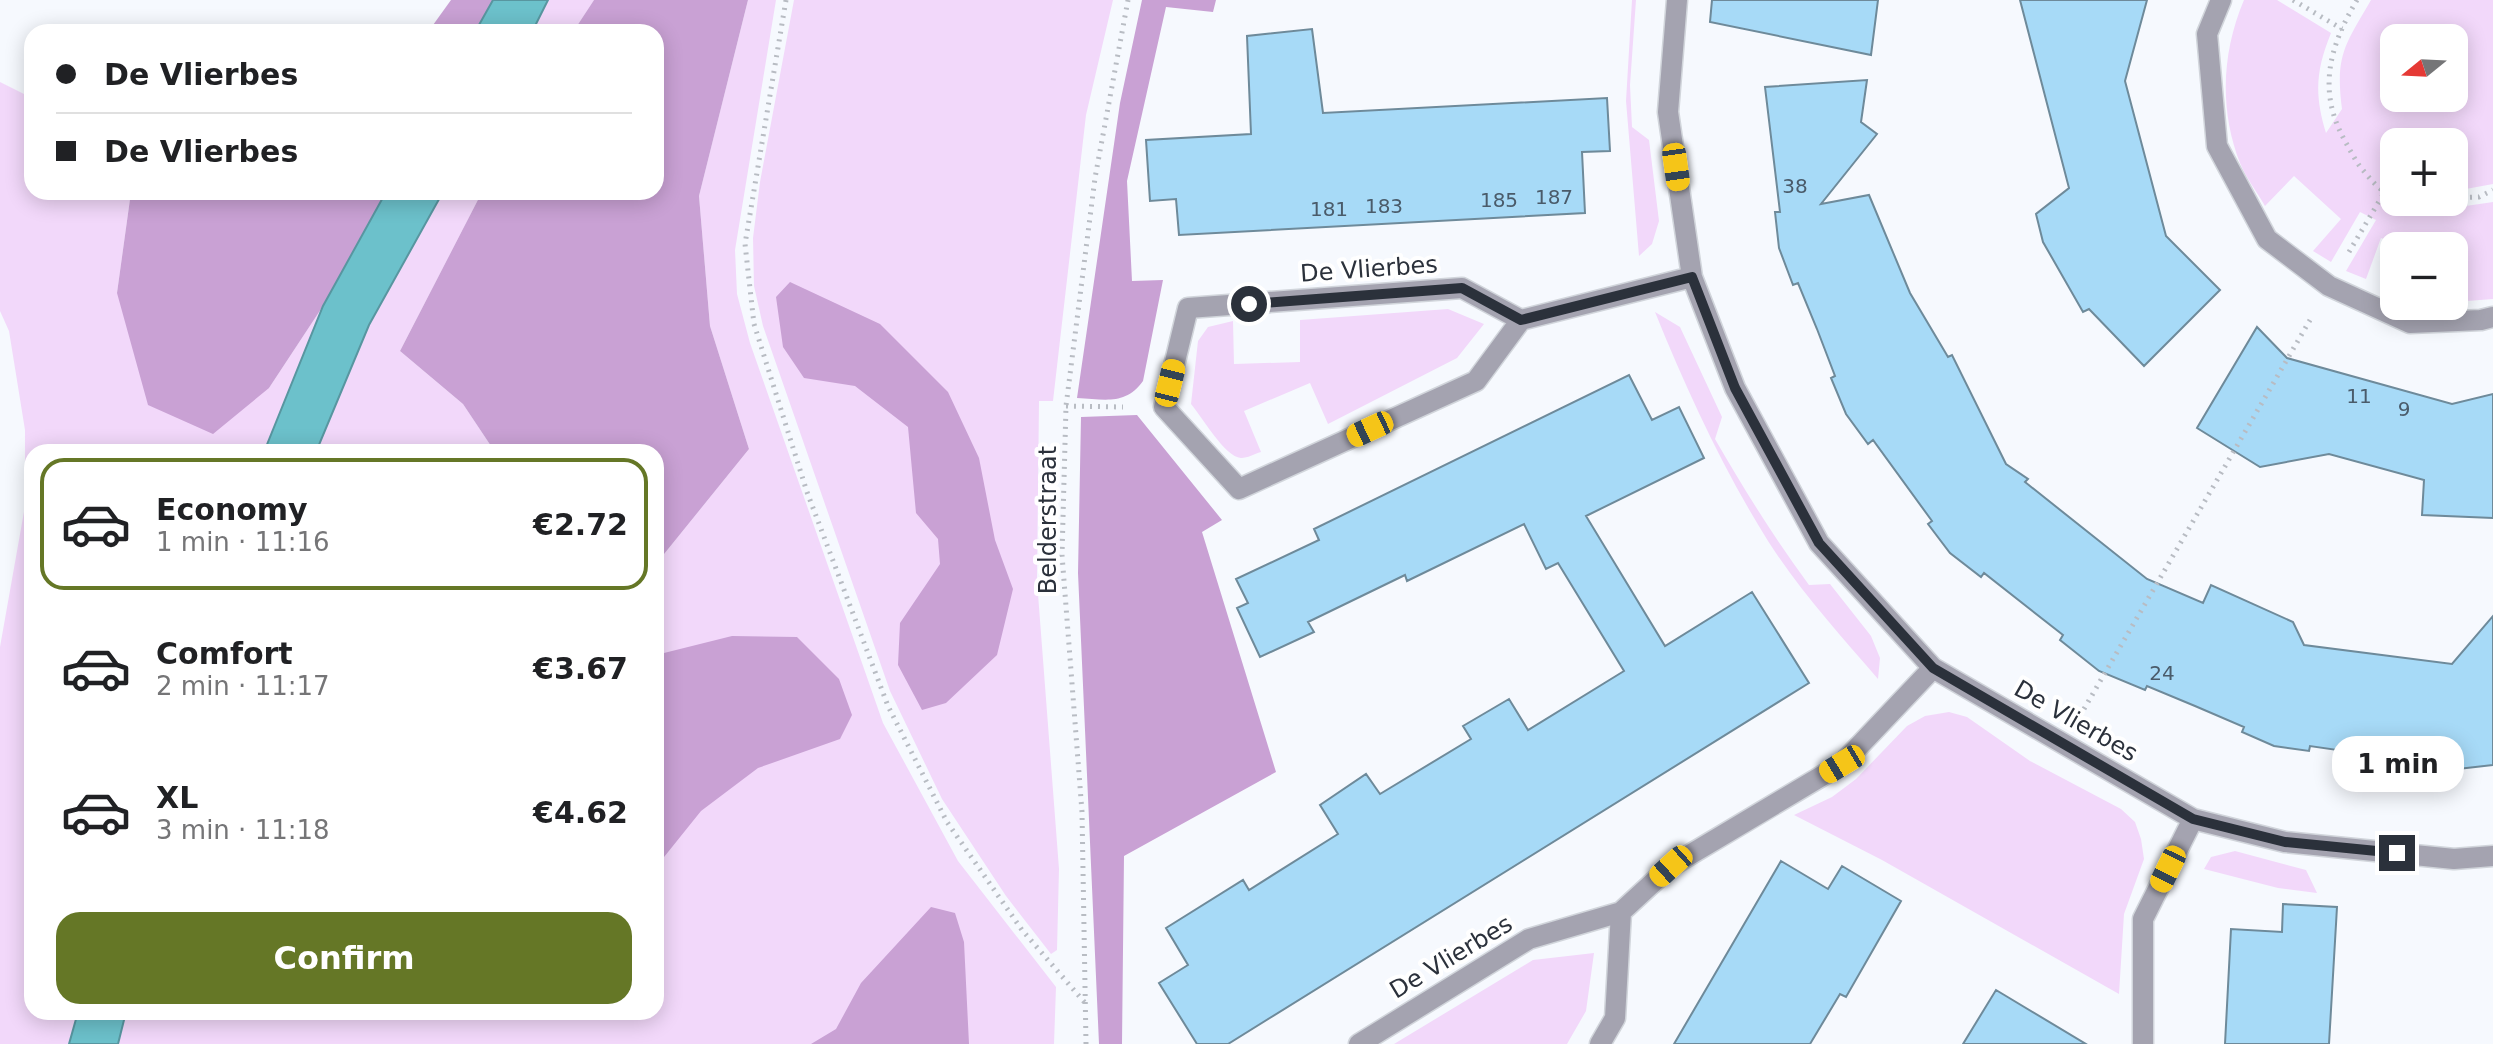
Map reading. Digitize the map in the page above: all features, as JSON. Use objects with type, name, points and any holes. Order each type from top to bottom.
[{"type":"street","name":"De Vlierbes","points":[[1677,0],[1668,112],[1692,277],[1735,388],[1819,543],[1933,668],[2193,819],[2285,842],[2454,859],[2493,856]]},
{"type":"street","points":[[2221,0],[2207,34],[2217,146],[2267,239],[2329,286],[2410,323],[2493,317]]},
{"type":"street","points":[[1164,407],[1239,489],[1476,381],[1521,320],[1692,277]]},
{"type":"street","name":"De Vlierbes","points":[[1164,407],[1188,308],[1462,288],[1521,320]]},
{"type":"street","name":"De Vlierbes","points":[[1359,1044],[1529,939],[1621,912],[1671,866],[1842,764],[1933,668]]},
{"type":"street","points":[[2143,1044],[2143,919],[2193,819]]},
{"type":"street","points":[[1600,1044],[1615,1018],[1621,912]]},
{"type":"path","points":[[786,0],[745,244],[754,324],[807,492],[888,706],[947,822],[1022,930],[1086,1004]]},
{"type":"path","name":"Belderstraat","points":[[1086,1044],[1082,812],[1062,555],[1066,406],[1095,178],[1128,0]]},
{"type":"path","points":[[2293,0],[2342,29]]},
{"type":"path","points":[[2357,0],[2336,39],[2327,81],[2334,121],[2357,163],[2380,189]]},
{"type":"path","points":[[2468,197],[2479,197],[2493,190]]},
{"type":"path","points":[[2064,745],[2380,200]]},
{"type":"path","points":[[1066,406],[1164,407]]},
{"type":"shaded area","points":[[451,0],[493,0],[480,24],[434,24]]},
{"type":"shaded area","points":[[548,0],[594,0],[578,24],[536,24]]},
{"type":"shaded area","points":[[594,0],[748,0],[699,196],[710,326],[749,449],[664,554],[664,444],[490,444],[463,404],[400,351],[478,200],[664,200],[664,24],[578,24]]},
{"type":"shaded area","points":[[748,0],[776,0],[735,250],[737,294],[750,343],[883,723],[958,861],[1056,987],[1054,1044],[118,1044],[124,1020],[664,1020],[664,554],[749,449],[710,326],[699,196]]},
{"type":"shaded area","points":[[794,0],[1113,0],[1086,115],[1053,401],[1039,401],[1037,581],[1059,869],[1057,950],[1051,954],[1006,896],[942,799],[890,691],[763,326],[754,286],[753,238],[760,182]]},
{"type":"shaded area","points":[[1142,0],[1216,0],[1213,12],[1166,7],[1127,181],[1132,281],[1163,280],[1143,381],[1121,398],[1077,398],[1120,103]]},
{"type":"shaded area","points":[[1632,0],[1636,0],[1630,85],[1632,127],[1649,140],[1659,221],[1652,244],[1639,256],[1626,101]]},
{"type":"shaded area","points":[[2244,0],[2277,0],[2331,33],[2318,82],[2326,133],[2342,109],[2340,76],[2344,51],[2371,0],[2493,0],[2493,184],[2468,189],[2468,128],[2380,128],[2380,216],[2468,216],[2468,206],[2493,202],[2493,299],[2468,301],[2468,232],[2380,232],[2380,241],[2366,279],[2346,271],[2376,220],[2360,212],[2331,262],[2313,251],[2341,219],[2294,176],[2265,206],[2248,180],[2233,143],[2226,101],[2231,40]]},
{"type":"shaded area","points":[[0,82],[24,94],[24,200],[130,200],[117,293],[269,388],[323,306],[267,444],[25,444],[9,331],[0,311]]},
{"type":"shaded area","points":[[130,200],[382,200],[323,306],[269,388],[213,434],[148,405],[117,293]]},
{"type":"shaded area","points":[[439,200],[478,200],[400,351],[463,404],[490,444],[319,444],[369,325]]},
{"type":"shaded area","points":[[790,282],[880,324],[948,392],[979,458],[995,540],[1013,589],[997,655],[946,703],[922,710],[898,665],[900,623],[940,564],[938,539],[916,513],[908,427],[855,386],[804,378],[783,347],[776,297]]},
{"type":"shaded area","points":[[1448,309],[1484,324],[1457,358],[1328,424],[1310,383],[1244,411],[1261,452],[1251,456],[1241,458],[1228,451],[1191,404],[1198,341],[1208,327],[1233,321],[1234,364],[1300,362],[1300,320]]},
{"type":"shaded area","points":[[1655,312],[1680,327],[1722,417],[1715,439],[1772,531],[1809,585],[1830,584],[1871,636],[1880,658],[1878,679],[1807,595],[1768,541],[1707,429]]},
{"type":"shaded area","points":[[1137,415],[1222,520],[1202,532],[1276,772],[1124,856],[1122,1044],[1099,1044],[1078,573],[1081,417]]},
{"type":"shaded area","points":[[24,512],[24,1020],[76,1020],[69,1044],[0,1044],[0,647]]},
{"type":"shaded area","points":[[732,636],[797,637],[839,679],[852,715],[840,739],[758,768],[701,811],[664,857],[664,653]]},
{"type":"shaded area","points":[[1949,712],[1967,717],[2030,761],[2121,809],[2135,822],[2144,859],[2124,914],[2119,994],[1882,860],[1794,815],[1832,797],[1856,779],[1907,726],[1925,716]]},
{"type":"shaded area","points":[[2235,851],[2306,870],[2317,893],[2278,888],[2204,869],[2211,857]]},
{"type":"shaded area","points":[[931,907],[955,913],[964,942],[969,1044],[811,1044],[836,1029],[861,983]]},
{"type":"shaded area","points":[[1594,953],[1586,1011],[1567,1044],[1394,1044],[1533,960]]},
{"type":"water","points":[[493,0],[548,0],[536,24],[480,24]]},
{"type":"water","points":[[382,200],[439,200],[369,325],[319,444],[267,444],[323,306]]},
{"type":"water","points":[[76,1020],[124,1020],[118,1044],[69,1044]]},
{"type":"building","points":[[1712,0],[1878,0],[1871,55],[1710,22]]},
{"type":"building","points":[[2020,0],[2147,0],[2125,81],[2166,236],[2220,290],[2144,366],[2089,309],[2083,312],[2043,242],[2036,214],[2069,188]]},
{"type":"building","points":[[1312,29],[1323,113],[1607,98],[1610,151],[1582,152],[1585,213],[1179,235],[1176,199],[1150,201],[1146,140],[1251,134],[1247,36]]},
{"type":"building","points":[[1867,80],[1861,122],[1877,134],[1821,204],[1869,195],[1910,293],[1948,357],[1952,355],[2006,464],[2147,579],[2203,603],[2211,585],[2293,622],[2304,645],[2452,664],[2493,616],[2493,765],[2449,770],[2414,766],[2414,761],[2310,746],[2309,751],[2274,746],[2242,732],[2244,727],[2195,706],[2099,671],[2060,640],[2063,635],[1984,573],[1981,577],[1950,553],[1928,524],[1932,521],[1873,440],[1868,444],[1846,414],[1831,378],[1835,376],[1817,329],[1798,283],[1793,285],[1779,248],[1775,212],[1780,212],[1765,87]]},
{"type":"building","points":[[2257,327],[2287,358],[2452,404],[2493,394],[2493,518],[2422,515],[2424,480],[2329,454],[2260,467],[2197,428]]},
{"type":"building","points":[[1629,375],[1652,420],[1679,407],[1704,458],[1586,516],[1665,646],[1752,592],[1809,683],[1228,1044],[1197,1044],[1159,983],[1188,965],[1166,928],[1243,880],[1249,890],[1338,834],[1320,805],[1366,774],[1380,794],[1471,739],[1463,726],[1509,699],[1528,730],[1624,671],[1558,563],[1546,569],[1524,524],[1407,581],[1405,575],[1308,622],[1314,632],[1260,657],[1237,608],[1248,603],[1236,579],[1319,540],[1314,529]]},
{"type":"building","points":[[1781,861],[1828,889],[1842,866],[1901,901],[1846,997],[1840,994],[1810,1044],[1674,1044]]},
{"type":"building","points":[[2283,904],[2337,907],[2329,1044],[2225,1044],[2231,929],[2282,932]]},
{"type":"building","points":[[1996,990],[2086,1044],[1963,1044]]},
{"type":"route","points":[[1249,304],[1462,288],[1521,320],[1692,277],[1735,388],[1819,543],[1933,668],[2193,819],[2285,842],[2397,853]]}]
